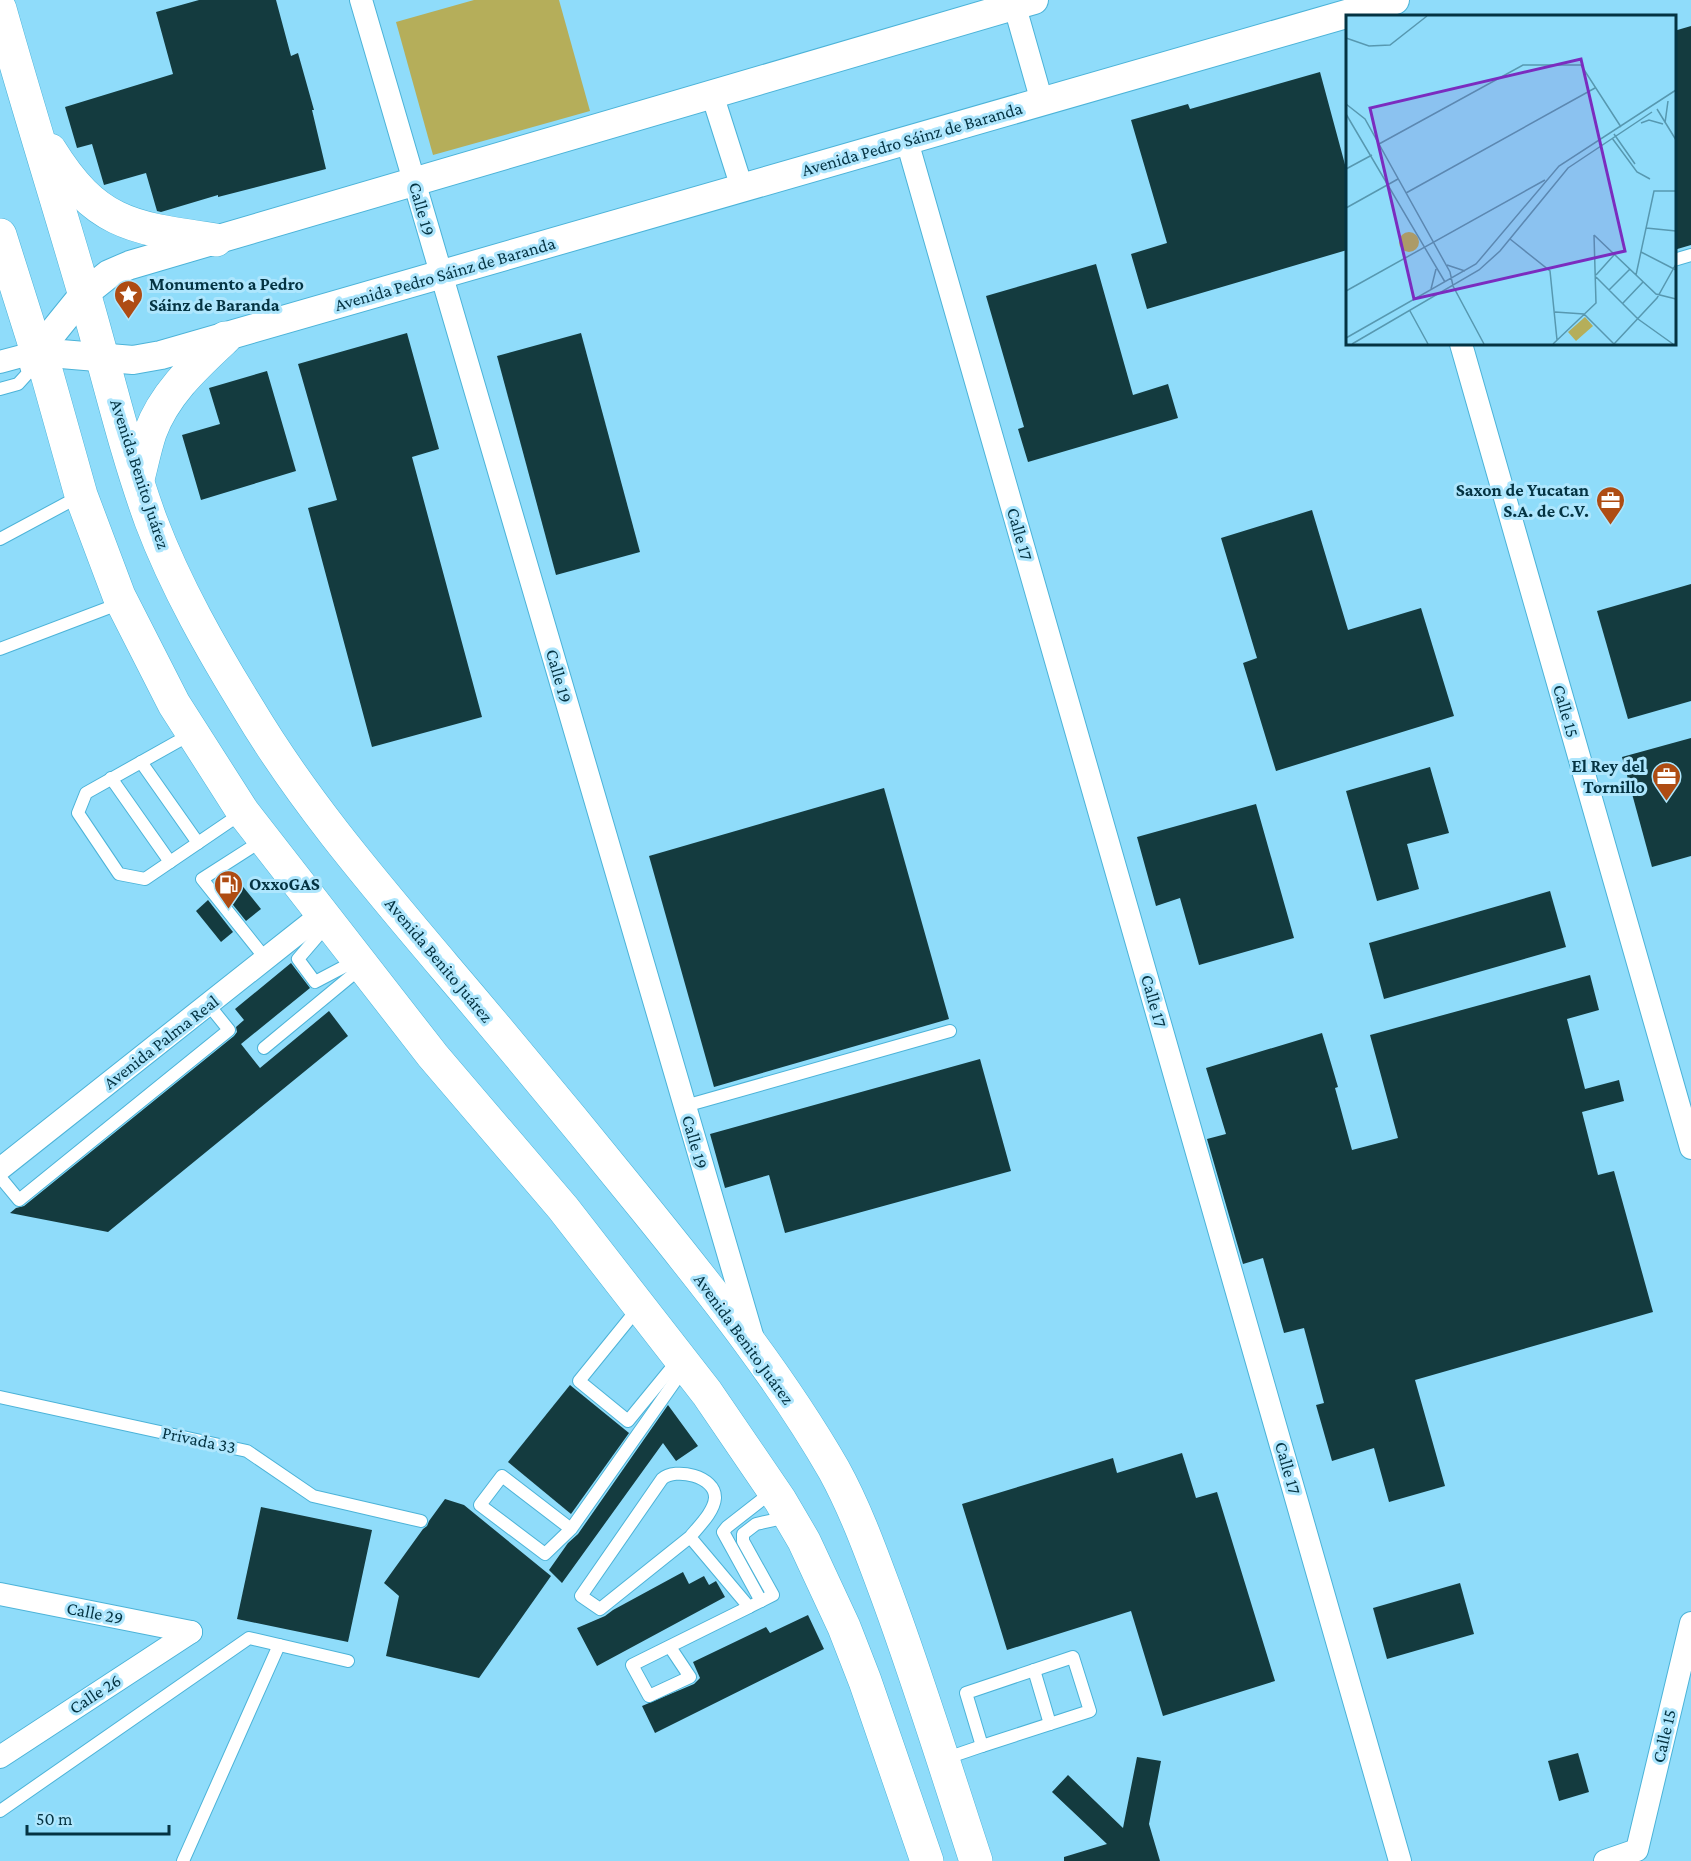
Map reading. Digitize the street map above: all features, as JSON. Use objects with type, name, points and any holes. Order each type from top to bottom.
[{"type":"main road","name":"Avenida Benito Juárez","points":[[0,9],[31,122],[138,481],[171,567],[208,640],[251,715],[306,796],[389,902],[556,1098],[679,1251],[756,1351],[836,1474],[871,1552],[913,1666],[976,1861]]},
{"type":"main road","points":[[31,122],[60,167],[82,194],[114,218],[151,230],[216,240]]},
{"type":"main road","points":[[0,235],[30,354],[47,374],[81,495],[122,603],[174,704],[243,812],[264,840],[433,1056],[563,1208],[708,1393],[782,1504],[804,1541],[844,1627],[927,1861]]},
{"type":"main road","points":[[138,481],[150,433],[165,402],[189,371],[225,338]]},
{"type":"street","name":"Calle 19","points":[[361,0],[756,1351]]},
{"type":"street","name":"Avenida Pedro Sáinz de Baranda","points":[[1368,12],[1395,0]]},
{"type":"street","points":[[0,362],[30,354],[84,294],[109,274],[130,265],[1020,2],[1042,102]]},
{"type":"street","name":"Avenida Pedro Sáinz de Baranda","points":[[30,354],[133,360],[161,355],[1042,102],[1346,18]]},
{"type":"street","points":[[712,94],[742,188]]},
{"type":"street","name":"Calle 17","points":[[907,141],[1400,1861]]},
{"type":"street","name":"Calle 15","points":[[1461,345],[1691,1148]]},
{"type":"street","name":"Avenida Palma Real","points":[[0,1169],[266,958],[325,919]]},
{"type":"street","name":"Calle 29","points":[[0,1594],[190,1632]]},
{"type":"street","name":"Calle 15","points":[[1605,1861],[1637,1850],[1691,1623]]},
{"type":"street","name":"Calle 26","points":[[0,1757],[190,1632]]},
{"type":"lane","points":[[1676,259],[1691,255]]},
{"type":"lane","points":[[0,389],[18,384],[28,374],[30,354]]},
{"type":"lane","points":[[0,539],[81,495]]},
{"type":"lane","points":[[0,649],[122,603]]},
{"type":"lane","points":[[192,733],[86,793],[78,813],[119,874],[146,879],[243,812]]},
{"type":"lane","points":[[141,762],[198,843]]},
{"type":"lane","points":[[111,778],[170,862]]},
{"type":"lane","points":[[264,840],[202,879],[266,958]]},
{"type":"lane","points":[[325,919],[298,959],[315,982],[360,963]]},
{"type":"lane","points":[[264,1048],[360,963]]},
{"type":"lane","points":[[0,1177],[19,1200],[229,1030],[208,1004]]},
{"type":"lane","points":[[685,1106],[950,1031]]},
{"type":"lane","points":[[640,1306],[579,1381],[628,1421],[683,1362]]},
{"type":"lane","points":[[571,1529],[502,1476],[480,1505],[545,1554],[571,1529],[683,1362]]},
{"type":"lane","name":"Privada 33","points":[[0,1397],[247,1451],[313,1496],[421,1521]]},
{"type":"lane","points":[[681,1474],[699,1478],[710,1485],[713,1491],[715,1497],[711,1509],[690,1537],[600,1610],[581,1596],[662,1479],[668,1475],[681,1474]]},
{"type":"lane","points":[[761,1601],[723,1533],[727,1527],[782,1504]]},
{"type":"lane","points":[[670,1647],[690,1677],[649,1696],[632,1665],[773,1595],[742,1536],[782,1504]]},
{"type":"lane","points":[[690,1537],[749,1607]]},
{"type":"lane","points":[[0,1811],[249,1638],[348,1661]]},
{"type":"lane","points":[[183,1861],[279,1645]]},
{"type":"lane","points":[[943,1759],[1090,1711],[1073,1658],[966,1693],[982,1746]]},
{"type":"lane","points":[[1034,1670],[1050,1724]]},
{"type":"shaded area","points":[[474,0],[559,0],[590,111],[433,155],[396,22]]},
{"type":"building","points":[[199,0],[276,0],[291,56],[298,53],[314,110],[312,110],[326,169],[218,197],[218,195],[161,212],[157,211],[146,173],[104,185],[92,144],[77,148],[65,107],[173,74],[156,12]]},
{"type":"building","points":[[1691,26],[1691,245],[1676,249],[1676,30]]},
{"type":"building","points":[[1320,72],[1346,168],[1346,250],[1147,309],[1131,254],[1167,243],[1131,120],[1188,104],[1190,109]]},
{"type":"building","points":[[1096,264],[1133,395],[1168,384],[1178,418],[1028,462],[1018,429],[1024,427],[986,296]]},
{"type":"building","points":[[407,333],[439,449],[412,457],[482,717],[372,747],[308,508],[337,500],[298,364]]},
{"type":"building","points":[[581,333],[640,552],[556,575],[497,356]]},
{"type":"building","points":[[267,371],[296,471],[201,500],[182,435],[220,424],[209,388]]},
{"type":"building","points":[[1312,510],[1348,630],[1421,608],[1454,716],[1276,771],[1243,663],[1257,658],[1221,538]]},
{"type":"building","points":[[1691,584],[1691,701],[1628,719],[1597,611]]},
{"type":"building","points":[[1691,738],[1691,856],[1652,867],[1622,757]]},
{"type":"building","points":[[1430,767],[1449,833],[1407,844],[1419,889],[1377,901],[1346,791]]},
{"type":"building","points":[[884,788],[949,1019],[714,1087],[649,856]]},
{"type":"building","points":[[1256,804],[1294,938],[1199,965],[1180,898],[1156,906],[1137,837]]},
{"type":"building","points":[[236,878],[261,909],[246,921],[221,890]]},
{"type":"building","points":[[1550,891],[1566,947],[1384,999],[1369,943]]},
{"type":"building","points":[[208,900],[233,932],[221,942],[196,911]]},
{"type":"building","points":[[291,963],[310,988],[241,1044],[260,1068],[329,1011],[348,1036],[108,1232],[10,1213],[24,1206],[234,1036],[237,1032],[236,1027],[244,1020],[235,1009]]},
{"type":"building","points":[[1590,975],[1599,1010],[1567,1019],[1585,1089],[1619,1080],[1624,1101],[1582,1112],[1598,1175],[1614,1171],[1653,1312],[1415,1380],[1445,1486],[1389,1502],[1374,1448],[1332,1461],[1316,1405],[1324,1403],[1304,1328],[1284,1333],[1263,1258],[1243,1264],[1207,1139],[1226,1134],[1206,1068],[1322,1033],[1338,1087],[1335,1088],[1352,1150],[1398,1138],[1370,1035]]},
{"type":"building","points":[[980,1059],[1011,1171],[785,1233],[769,1175],[725,1188],[710,1134]]},
{"type":"building","points":[[570,1385],[629,1433],[571,1514],[508,1462]]},
{"type":"building","points":[[668,1405],[698,1446],[676,1461],[663,1443],[562,1583],[549,1570],[568,1543],[578,1534]]},
{"type":"building","points":[[1182,1453],[1196,1498],[1217,1492],[1275,1681],[1163,1716],[1131,1611],[1007,1650],[962,1504],[1113,1458],[1117,1473]]},
{"type":"building","points":[[445,1499],[464,1505],[551,1576],[479,1678],[386,1656],[399,1596],[384,1583]]},
{"type":"building","points":[[261,1507],[372,1530],[348,1642],[237,1619]]},
{"type":"building","points":[[683,1572],[689,1584],[704,1576],[709,1585],[716,1581],[725,1597],[597,1666],[577,1628],[605,1616]]},
{"type":"building","points":[[1460,1583],[1474,1634],[1387,1659],[1373,1608]]},
{"type":"building","points":[[808,1615],[824,1649],[655,1733],[642,1706],[694,1684],[700,1678],[693,1662],[766,1627],[770,1633]]},
{"type":"building","points":[[1578,1753],[1589,1792],[1559,1801],[1548,1761]]},
{"type":"building","points":[[1137,1757],[1161,1761],[1149,1824],[1160,1861],[1064,1861],[1064,1857],[1107,1844],[1052,1792],[1068,1775],[1123,1828]]},
{"type":"place","name":"Monumento a Pedro Sáinz de Baranda","points":[[128,320]]},
{"type":"place","name":"Saxon de Yucatan S.A. de C.V.","points":[[1610,526]]},
{"type":"place","name":"El Rey del Tornillo","points":[[1666,802]]},
{"type":"place","name":"OxxoGAS","points":[[228,910]]}]
